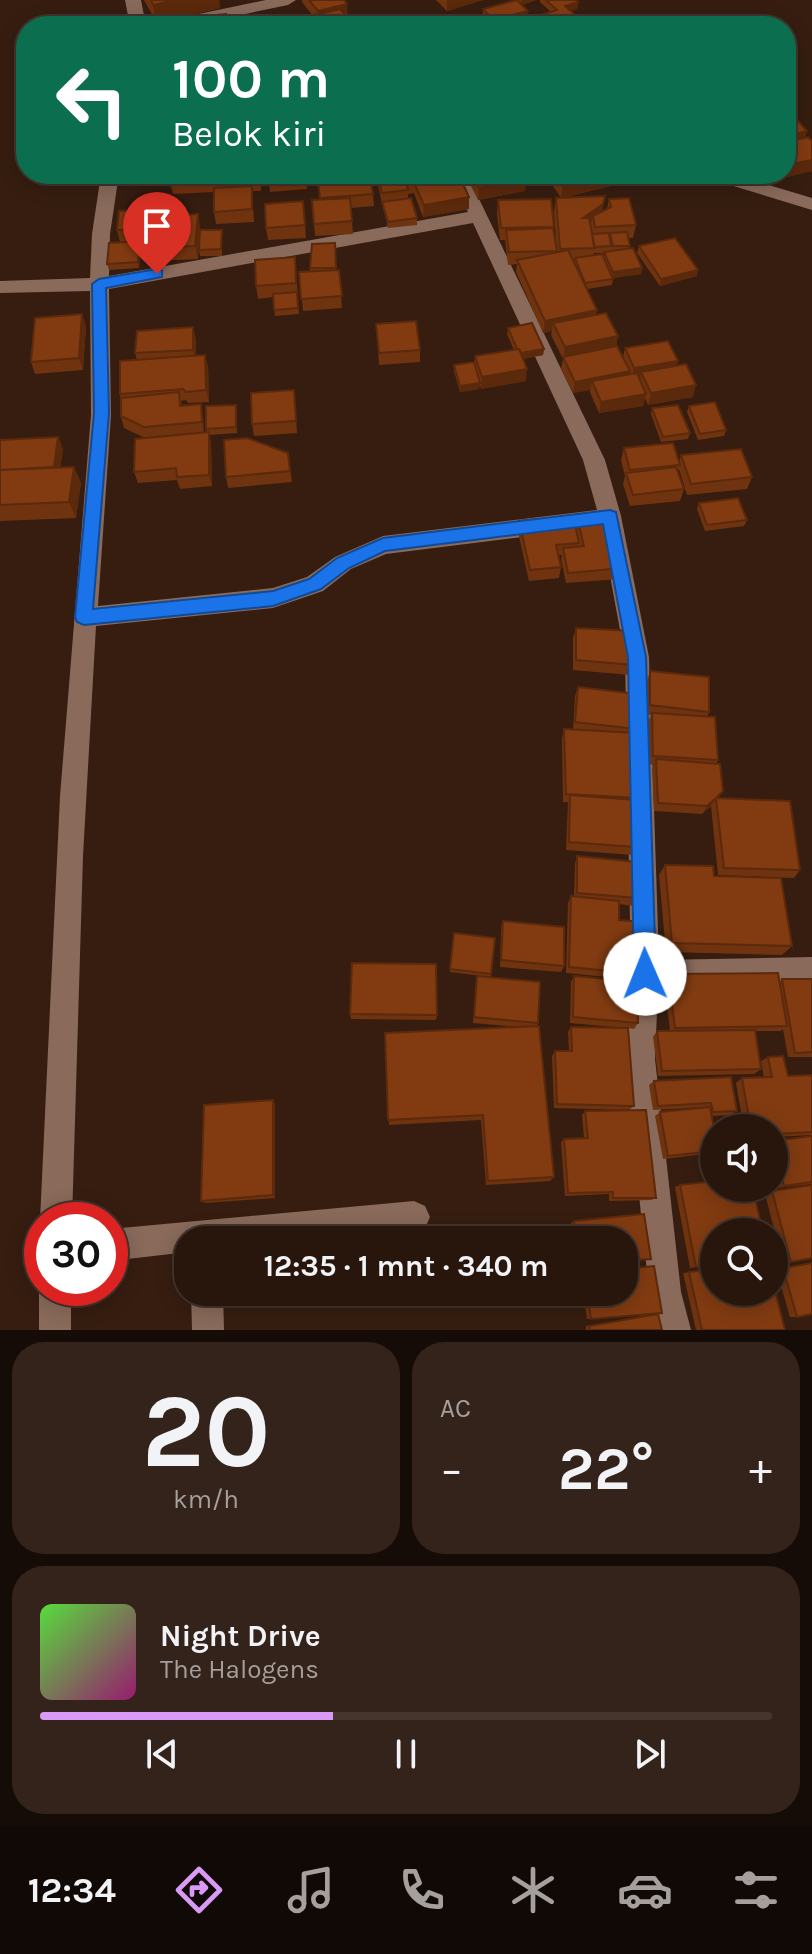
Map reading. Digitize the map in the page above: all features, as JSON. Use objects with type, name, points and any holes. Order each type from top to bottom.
[{"type":"street","points":[[212,16],[288,0]]},
{"type":"street","points":[[57,1202],[63,988],[84,617],[101,413],[99,284],[102,208],[108,184]]},
{"type":"street","points":[[463,184],[594,460],[610,516],[637,657],[645,974],[640,1059],[665,1292],[675,1330]]},
{"type":"street","points":[[746,184],[812,204]]},
{"type":"street","points":[[0,287],[99,284],[478,216]]},
{"type":"street","points":[[84,617],[273,598],[315,584],[343,563],[383,545],[610,516]]},
{"type":"street","points":[[645,974],[812,971]]},
{"type":"street","points":[[320,1226],[414,1217]]},
{"type":"street","points":[[128,1244],[174,1240]]},
{"type":"street","points":[[55,1306],[55,1330]]},
{"type":"street","points":[[207,1306],[208,1330]]},
{"type":"building","points":[[151,0],[174,0],[153,5]]},
{"type":"building","points":[[309,0],[344,0],[347,4],[318,11]]},
{"type":"building","points":[[517,0],[528,11],[509,16],[489,16],[483,9]]},
{"type":"building","points":[[546,0],[578,2],[565,6],[576,16],[544,14],[557,10]]},
{"type":"building","points":[[340,9],[346,16],[310,16]]},
{"type":"building","points":[[796,119],[807,131],[796,134]]},
{"type":"building","points":[[808,137],[812,141],[812,160],[796,163],[796,140]]},
{"type":"building","points":[[318,184],[372,184],[373,194],[320,198]]},
{"type":"building","points":[[380,184],[407,184],[408,190],[382,193]]},
{"type":"building","points":[[414,184],[463,184],[469,197],[424,205]]},
{"type":"building","points":[[477,184],[500,184],[479,188]]},
{"type":"building","points":[[252,186],[252,209],[214,212],[214,188]]},
{"type":"building","points":[[605,196],[603,204],[583,218],[589,218],[595,248],[560,249],[556,198]]},
{"type":"building","points":[[350,198],[352,221],[314,224],[312,200]]},
{"type":"building","points":[[411,198],[417,218],[388,222],[382,202]]},
{"type":"building","points":[[629,198],[636,225],[595,227],[593,216],[611,207],[609,199]]},
{"type":"building","points":[[551,199],[554,227],[501,228],[498,200]]},
{"type":"building","points":[[303,201],[305,225],[266,228],[265,204]]},
{"type":"building","points":[[164,209],[162,230],[176,229],[177,215],[198,214],[195,246],[149,248],[151,229],[117,230],[119,211]]},
{"type":"building","points":[[553,228],[557,251],[509,252],[506,230]]},
{"type":"building","points":[[200,230],[222,230],[221,249],[199,250]]},
{"type":"building","points":[[627,232],[630,246],[613,246],[610,233]]},
{"type":"building","points":[[609,233],[611,246],[594,247],[592,234]]},
{"type":"building","points":[[675,238],[698,270],[661,279],[639,246]]},
{"type":"building","points":[[140,241],[138,262],[107,264],[109,243]]},
{"type":"building","points":[[335,243],[336,268],[310,268],[312,244]]},
{"type":"building","points":[[633,248],[642,268],[613,272],[604,252]]},
{"type":"building","points":[[568,250],[597,310],[545,321],[517,260]]},
{"type":"building","points":[[602,254],[613,279],[585,283],[575,258]]},
{"type":"building","points":[[295,257],[296,283],[256,286],[255,260]]},
{"type":"building","points":[[339,270],[342,296],[301,299],[299,272]]},
{"type":"building","points":[[297,292],[298,308],[274,310],[273,294]]},
{"type":"building","points":[[606,313],[618,336],[565,347],[553,323]]},
{"type":"building","points":[[82,314],[79,358],[31,362],[35,318]]},
{"type":"building","points":[[416,321],[420,350],[379,353],[376,324]]},
{"type":"building","points":[[532,323],[544,349],[521,353],[508,328]]},
{"type":"building","points":[[193,327],[193,350],[135,353],[137,331]]},
{"type":"building","points":[[668,341],[678,361],[634,368],[625,348]]},
{"type":"building","points":[[617,346],[630,371],[575,382],[563,357]]},
{"type":"building","points":[[519,349],[527,369],[482,377],[475,356]]},
{"type":"building","points":[[205,355],[206,390],[120,394],[120,361]]},
{"type":"building","points":[[474,362],[480,383],[460,386],[454,365]]},
{"type":"building","points":[[686,364],[696,385],[651,393],[641,372]]},
{"type":"building","points":[[637,373],[646,394],[601,402],[592,381]]},
{"type":"building","points":[[294,390],[296,421],[252,424],[251,393]]},
{"type":"building","points":[[179,392],[180,406],[201,404],[202,422],[144,427],[121,416],[121,398]]},
{"type":"building","points":[[715,402],[726,430],[700,434],[689,406]]},
{"type":"building","points":[[236,405],[236,427],[206,429],[206,406]]},
{"type":"building","points":[[678,405],[690,433],[663,437],[652,408]]},
{"type":"building","points":[[209,432],[209,475],[177,477],[176,468],[134,472],[135,439]]},
{"type":"building","points":[[58,437],[54,467],[0,470],[0,440]]},
{"type":"building","points":[[247,438],[288,453],[290,471],[226,477],[224,440]]},
{"type":"building","points":[[673,443],[680,465],[630,470],[624,448]]},
{"type":"building","points":[[741,449],[752,477],[691,484],[681,455]]},
{"type":"building","points":[[74,467],[69,502],[0,505],[0,470]]},
{"type":"building","points":[[676,467],[684,489],[633,495],[626,473]]},
{"type":"building","points":[[738,498],[747,520],[707,525],[699,503]]},
{"type":"building","points":[[609,514],[622,568],[568,573],[563,548],[584,546],[577,517]]},
{"type":"building","points":[[573,516],[579,543],[556,545],[561,567],[530,570],[519,521]]},
{"type":"building","points":[[576,628],[633,631],[633,665],[576,660]]},
{"type":"building","points":[[650,671],[709,677],[709,712],[650,705]]},
{"type":"building","points":[[578,687],[637,694],[636,729],[575,722]]},
{"type":"building","points":[[652,713],[715,717],[718,760],[653,756]]},
{"type":"building","points":[[564,729],[636,733],[639,798],[566,794]]},
{"type":"building","points":[[656,759],[720,764],[723,791],[707,806],[658,803]]},
{"type":"building","points":[[570,795],[636,800],[636,847],[569,842]]},
{"type":"building","points":[[716,798],[790,801],[800,870],[724,868]]},
{"type":"building","points":[[577,856],[637,862],[638,898],[577,893]]},
{"type":"building","points":[[665,865],[713,866],[714,876],[781,878],[792,946],[672,943]]},
{"type":"building","points":[[571,896],[619,901],[619,920],[642,922],[642,974],[569,967]]},
{"type":"building","points":[[503,921],[564,927],[564,966],[501,960]]},
{"type":"building","points":[[454,933],[495,938],[491,974],[450,969]]},
{"type":"building","points":[[352,963],[436,964],[437,1015],[350,1014]]},
{"type":"building","points":[[778,973],[787,1026],[675,1028],[668,974]]},
{"type":"building","points":[[477,976],[540,982],[538,1023],[474,1017]]},
{"type":"building","points":[[574,976],[637,982],[638,1023],[573,1017]]},
{"type":"building","points":[[782,979],[812,979],[812,1052],[795,1053]]},
{"type":"building","points":[[539,1026],[554,1177],[488,1181],[483,1115],[388,1120],[385,1033]]},
{"type":"building","points":[[571,1027],[628,1028],[634,1106],[557,1104],[555,1051],[572,1051]]},
{"type":"building","points":[[755,1030],[761,1069],[662,1071],[657,1031]]},
{"type":"building","points":[[783,1056],[788,1076],[812,1075],[812,1132],[788,1133],[788,1114],[748,1114],[742,1078],[772,1077],[768,1057]]},
{"type":"building","points":[[731,1077],[737,1111],[713,1112],[711,1103],[658,1106],[654,1081]]},
{"type":"building","points":[[273,1100],[273,1195],[201,1201],[204,1105]]},
{"type":"building","points":[[710,1107],[711,1114],[700,1114],[700,1153],[668,1156],[660,1112]]},
{"type":"building","points":[[646,1110],[656,1198],[613,1198],[613,1192],[568,1193],[564,1139],[588,1138],[585,1111]]},
{"type":"building","points":[[812,1136],[812,1182],[788,1185],[788,1139]]},
{"type":"building","points":[[700,1183],[700,1202],[756,1202],[760,1218],[700,1218],[700,1267],[696,1267],[680,1185]]},
{"type":"building","points":[[812,1185],[812,1258],[791,1262],[788,1218],[779,1218],[775,1202],[788,1202],[788,1189]]},
{"type":"building","points":[[644,1214],[651,1259],[638,1260],[638,1226],[575,1226],[574,1221]]},
{"type":"building","points":[[812,1263],[812,1314],[797,1317],[788,1286],[788,1267]]},
{"type":"building","points":[[654,1266],[662,1313],[591,1319],[589,1306],[638,1306],[638,1268]]},
{"type":"building","points":[[700,1271],[700,1306],[779,1306],[785,1330],[702,1330],[689,1272]]},
{"type":"building","points":[[658,1314],[662,1330],[590,1330],[589,1326]]},
{"type":"route","points":[[157,274],[99,284],[101,413],[84,617],[273,598],[315,584],[362,552],[383,545],[610,516],[637,657],[645,974]]}]
